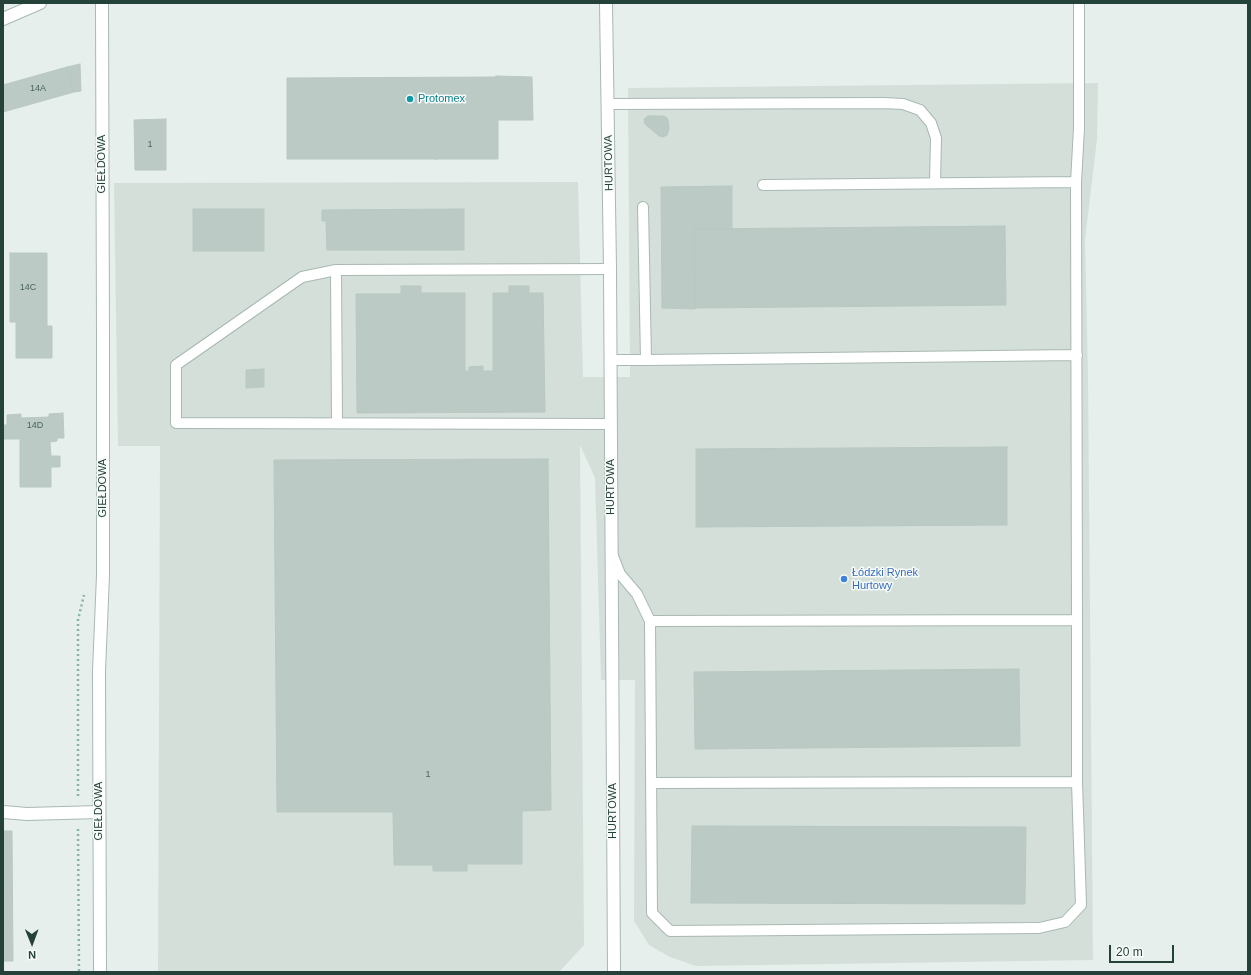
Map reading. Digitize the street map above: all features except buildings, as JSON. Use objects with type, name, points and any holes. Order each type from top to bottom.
[{"type":"street","points":[[3,19],[40,3]]},
{"type":"street","name":"GIEŁDOWA","points":[[100,972],[99,671],[103,499],[102,3]]},
{"type":"street","name":"HURTOWA","points":[[606,3],[611,360],[614,972]]},
{"type":"street","points":[[3,812],[26,814],[99,812]]},
{"type":"lane","points":[[612,552],[620,574],[637,594],[650,621],[652,913],[670,931],[1039,928],[1065,922],[1081,905],[1077,782],[1076,182],[1079,128],[1079,3]]},
{"type":"lane","points":[[608,104],[903,104],[920,110],[931,123],[936,138],[935,183]]},
{"type":"lane","points":[[763,185],[1076,182]]},
{"type":"lane","points":[[643,207],[646,360]]},
{"type":"lane","points":[[610,269],[336,270],[302,277],[176,364],[176,423],[611,424]]},
{"type":"lane","points":[[336,270],[337,423]]},
{"type":"lane","points":[[611,360],[1077,355]]},
{"type":"lane","points":[[650,621],[1077,620]]},
{"type":"lane","points":[[651,783],[1077,782]]},
{"type":"shaded area","points":[[1098,83],[1097,139],[1085,240],[1088,375],[1093,960],[696,966],[670,957],[649,945],[634,921],[635,680],[601,680],[595,478],[580,445],[584,945],[559,972],[158,972],[160,446],[118,446],[114,183],[578,182],[583,377],[630,377],[628,88]]},
{"type":"place","name":"Protomex","points":[[410,99]]},
{"type":"place","name":"Łódzki Rynek Hurtowy","points":[[844,579]]}]
